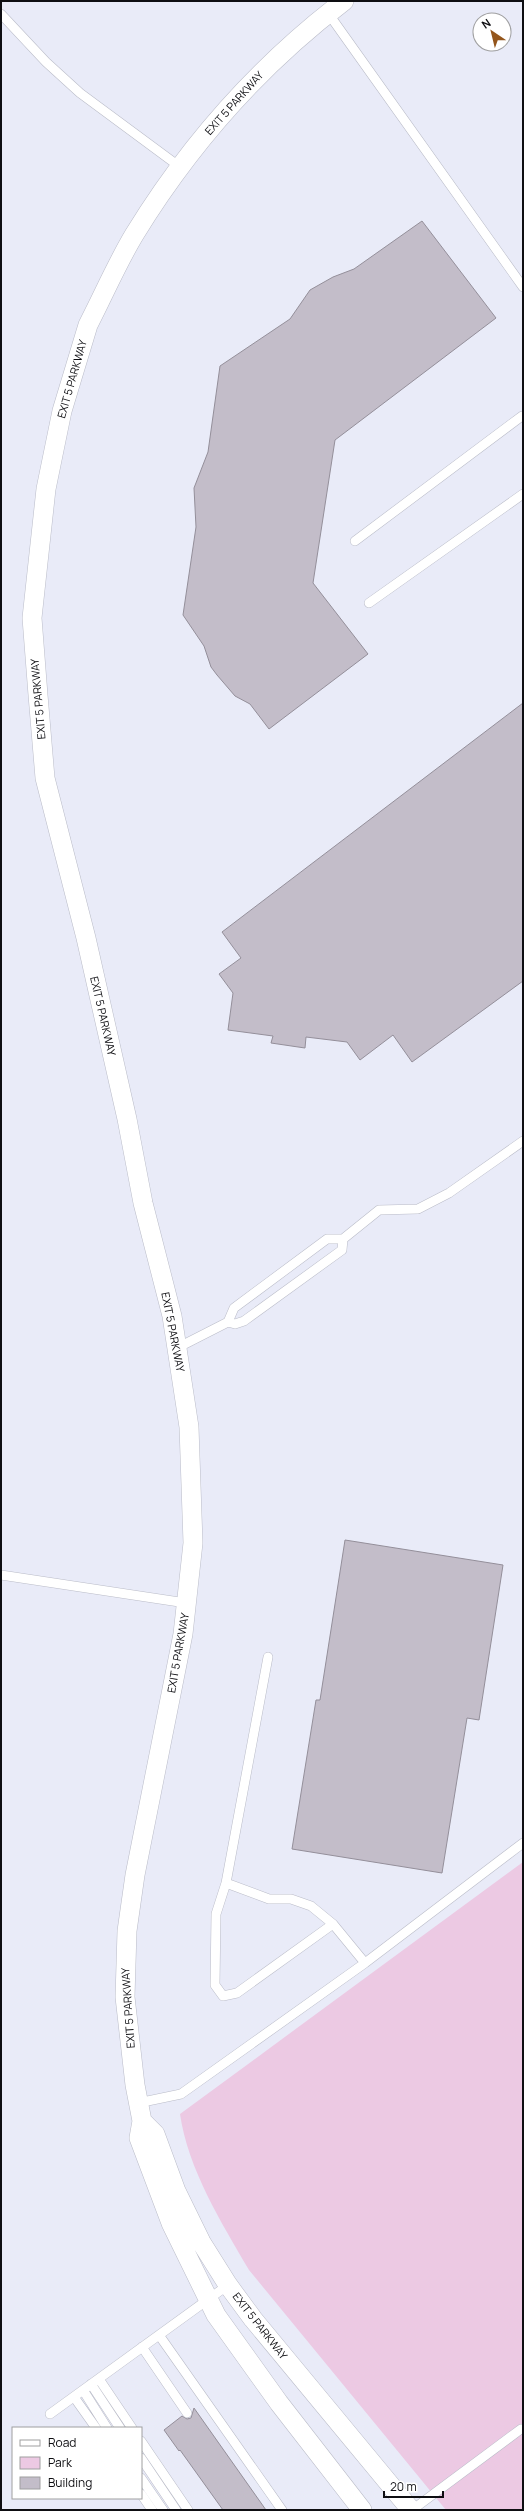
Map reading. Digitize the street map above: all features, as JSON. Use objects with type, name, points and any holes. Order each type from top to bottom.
[{"type":"street","name":"EXIT 5 PARKWAY","points":[[344,1],[328,13],[253,79],[180,167],[134,235],[88,325],[62,411],[46,489],[32,618],[45,778],[86,938],[127,1119],[143,1203],[172,1316],[189,1427],[193,1543],[183,1634],[135,1875],[127,1931],[125,1997],[140,2112],[139,2138],[154,2181],[183,2252],[208,2300],[279,2403],[362,2510]]},
{"type":"street","name":"EXIT 5 PARKWAY","points":[[140,2112],[155,2134],[185,2210],[228,2285],[253,2319],[412,2510]]},
{"type":"lane","points":[[328,13],[523,287]]},
{"type":"lane","points":[[1,14],[46,62],[80,94],[180,167]]},
{"type":"lane","points":[[355,541],[522,416]]},
{"type":"lane","points":[[369,603],[523,494]]},
{"type":"lane","points":[[177,1348],[228,1322],[234,1308],[327,1239],[343,1239],[380,1210],[418,1209],[449,1193],[523,1141]]},
{"type":"lane","points":[[228,1322],[235,1324],[244,1321],[342,1250],[343,1239]]},
{"type":"lane","points":[[1,1575],[186,1603]]},
{"type":"lane","points":[[268,1657],[226,1883],[216,1914],[215,1985],[223,1996],[237,1993],[333,1924]]},
{"type":"lane","points":[[140,2112],[181,2094],[365,1963],[523,1843]]},
{"type":"lane","points":[[226,1883],[269,1899],[291,1899],[311,1906],[333,1924],[365,1963]]},
{"type":"lane","points":[[50,2414],[228,2285]]},
{"type":"lane","points":[[159,2335],[282,2510]]},
{"type":"lane","points":[[142,2347],[187,2413]]},
{"type":"lane","points":[[99,2379],[131,2427]]},
{"type":"lane","points":[[91,2384],[119,2427]]},
{"type":"lane","points":[[83,2390],[106,2427]]},
{"type":"lane","points":[[74,2397],[95,2427]]},
{"type":"lane","points":[[412,2510],[521,2429]]},
{"type":"lane","points":[[142,2442],[188,2510]]},
{"type":"lane","points":[[142,2459],[176,2510]]},
{"type":"lane","points":[[142,2479],[163,2510]]},
{"type":"lane","points":[[142,2495],[152,2510]]},
{"type":"green space","points":[[523,1862],[523,2510],[446,2510],[249,2270],[217,2214],[198,2175],[184,2135],[180,2114]]},
{"type":"building","points":[[422,221],[496,318],[335,440],[313,583],[368,654],[269,729],[250,704],[235,696],[217,675],[211,667],[204,646],[183,615],[196,527],[194,488],[208,452],[220,366],[290,319],[310,290],[333,277],[354,269]]},
{"type":"building","points":[[523,703],[523,981],[412,1062],[393,1035],[360,1060],[347,1042],[306,1037],[305,1048],[271,1043],[273,1036],[228,1030],[233,993],[219,974],[241,958],[222,932]]},
{"type":"building","points":[[345,1540],[503,1565],[479,1720],[467,1718],[442,1873],[292,1849],[316,1700],[320,1700]]},
{"type":"building","points":[[194,2408],[266,2510],[223,2510],[164,2430],[182,2416],[187,2419],[191,2418]]}]
